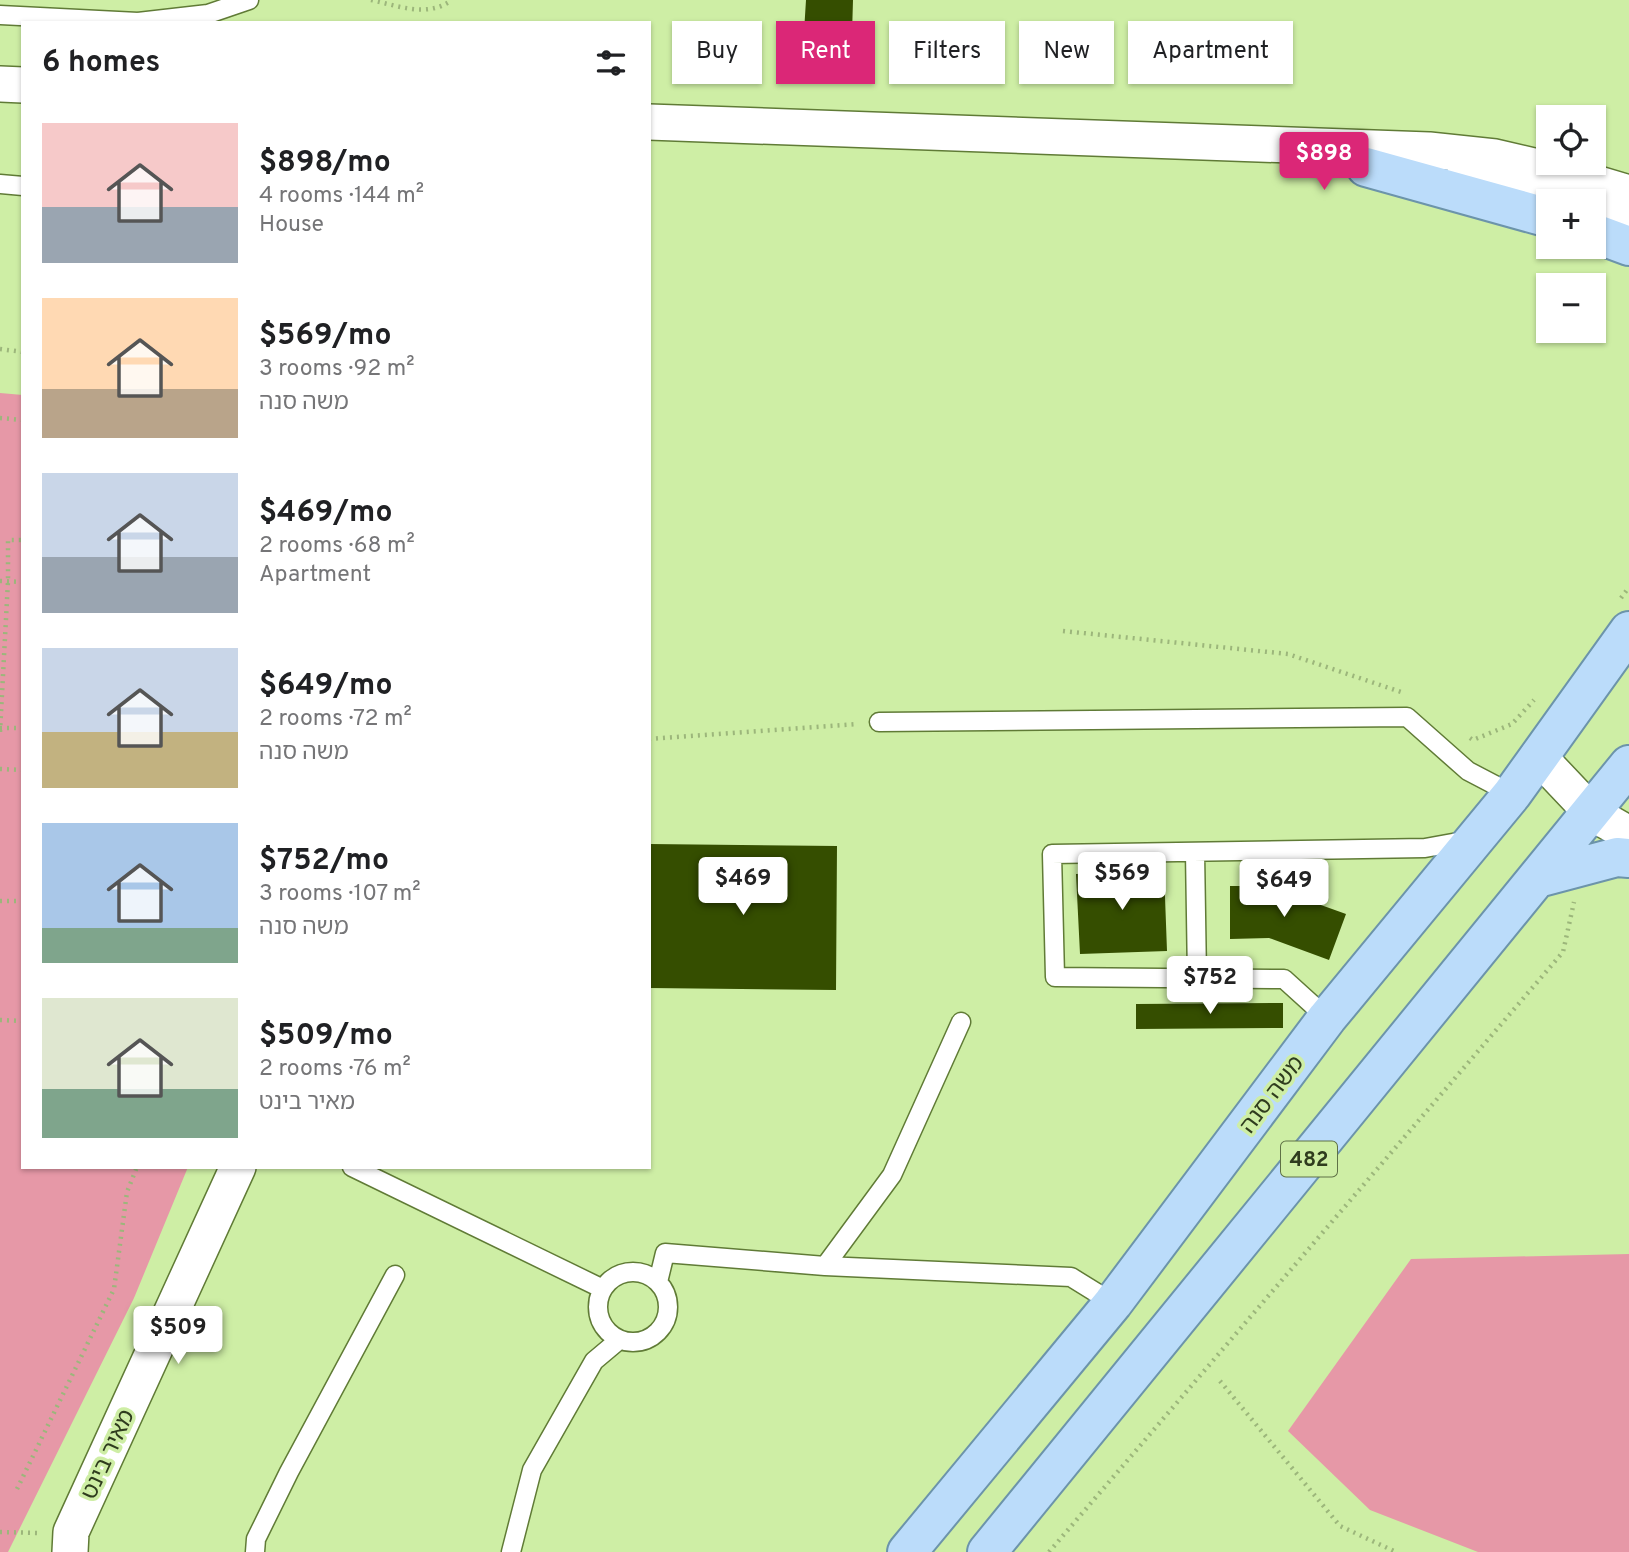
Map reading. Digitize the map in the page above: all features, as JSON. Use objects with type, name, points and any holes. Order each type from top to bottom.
[{"type":"main road","points":[[1366,167],[1536,214]]},
{"type":"main road","points":[[1606,237],[1629,246]]},
{"type":"main road","name":"משה סנה","points":[[907,1552],[1113,1303],[1327,1018],[1512,794],[1629,631]]},
{"type":"main road","name":"482","points":[[987,1552],[1538,878],[1616,789]]},
{"type":"main road","points":[[1538,878],[1616,859]]},
{"type":"street","points":[[0,84],[21,85]]},
{"type":"street","points":[[651,122],[1429,150],[1495,157],[1629,193]]},
{"type":"street","points":[[1095,137],[1213,155],[1467,178],[1536,195]]},
{"type":"street","points":[[1606,214],[1629,222]]},
{"type":"street","points":[[1538,756],[1616,789],[1629,834]]},
{"type":"street","name":"מאיר בינט","points":[[69,1552],[71,1532],[237,1169]]},
{"type":"lane","points":[[147,21],[208,14],[249,0]]},
{"type":"lane","points":[[0,15],[118,21]]},
{"type":"lane","points":[[0,184],[21,186]]},
{"type":"lane","points":[[879,722],[1407,718],[1468,771],[1512,794]]},
{"type":"lane","points":[[1327,1018],[1284,979],[1055,977],[1052,854],[1425,848],[1476,839]]},
{"type":"lane","points":[[1195,852],[1198,978]]},
{"type":"lane","points":[[825,1266],[892,1175],[961,1022]]},
{"type":"lane","points":[[356,1169],[603,1289]]},
{"type":"lane","points":[[659,1282],[665,1253],[825,1266],[1070,1277],[1113,1303]]},
{"type":"lane","points":[[629,1272],[649,1275],[659,1282],[669,1306],[667,1318],[652,1337],[631,1342],[620,1340],[608,1332],[601,1322],[598,1309],[603,1289],[617,1275],[629,1272]]},
{"type":"lane","points":[[255,1552],[256,1539],[289,1472],[395,1275]]},
{"type":"lane","points":[[511,1552],[532,1471],[594,1360],[620,1340]]},
{"type":"path","points":[[371,0],[421,11],[439,9],[452,0]]},
{"type":"path","points":[[0,349],[21,352]]},
{"type":"path","points":[[0,418],[21,420]]},
{"type":"path","points":[[21,540],[8,540],[0,729],[21,728]]},
{"type":"path","points":[[0,581],[21,582]]},
{"type":"path","points":[[1063,631],[1289,654],[1400,691],[1411,698]]},
{"type":"path","points":[[651,740],[879,722]]},
{"type":"path","points":[[1463,733],[1474,740],[1512,723]]},
{"type":"path","points":[[0,769],[21,770]]},
{"type":"path","points":[[1048,1552],[1563,952],[1576,892],[1616,859]]},
{"type":"path","points":[[0,901],[21,901]]},
{"type":"path","points":[[0,1020],[21,1021]]},
{"type":"path","points":[[17,1489],[114,1289],[127,1192],[136,1169]]},
{"type":"path","points":[[1220,1381],[1340,1526],[1396,1552]]},
{"type":"shaded area","points":[[0,393],[21,395],[21,1169],[187,1169],[134,1298],[8,1552],[0,1552]]},
{"type":"shaded area","points":[[1629,1254],[1629,1552],[1478,1552],[1370,1510],[1288,1431],[1411,1259]]},
{"type":"building","points":[[806,0],[853,0],[852,21],[805,21]]},
{"type":"building","points":[[651,844],[837,846],[836,990],[651,988]]},
{"type":"building","points":[[1164,870],[1167,951],[1080,954],[1076,874]]},
{"type":"building","points":[[1230,886],[1268,886],[1346,914],[1329,960],[1269,938],[1230,939]]},
{"type":"building","points":[[1283,1003],[1283,1028],[1136,1029],[1136,1004]]}]
